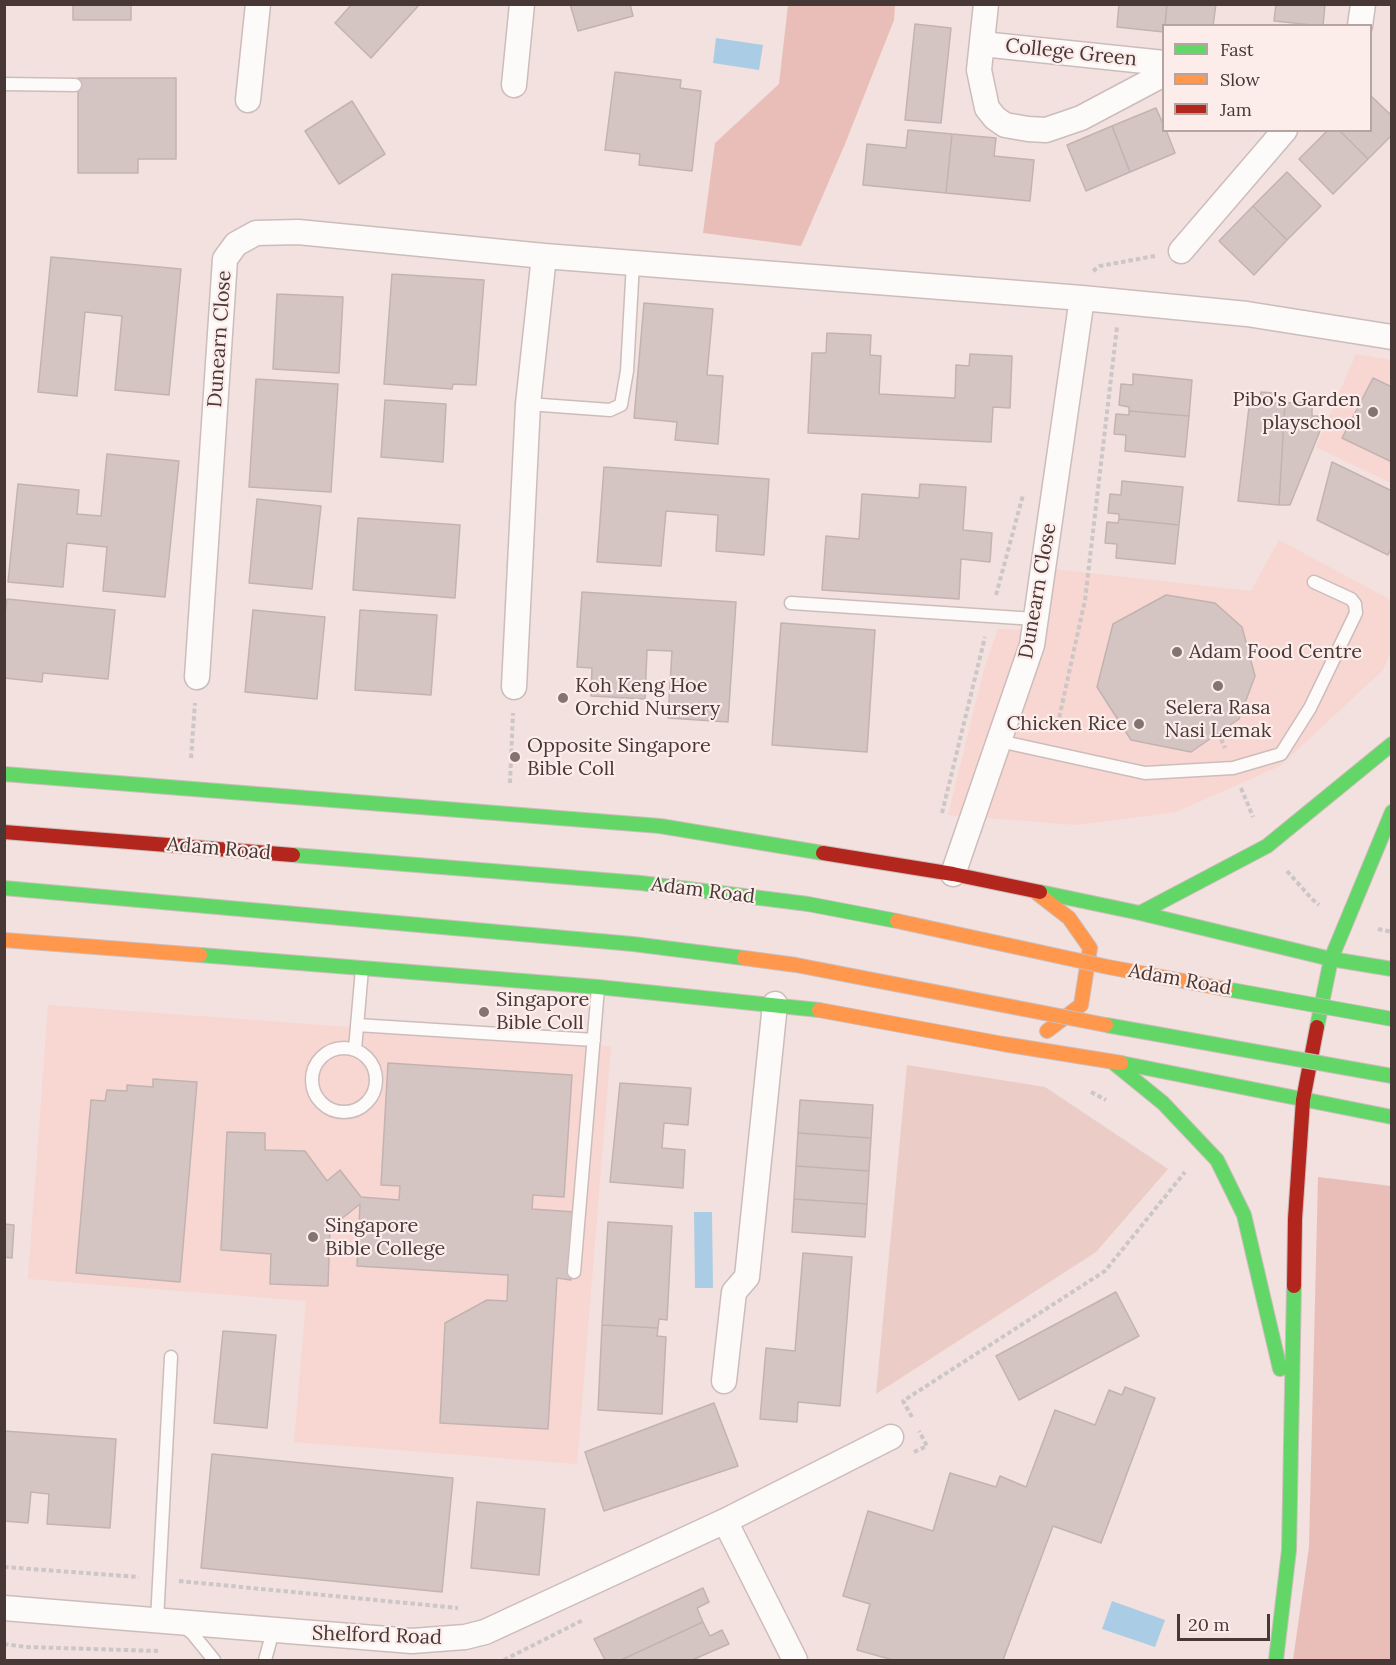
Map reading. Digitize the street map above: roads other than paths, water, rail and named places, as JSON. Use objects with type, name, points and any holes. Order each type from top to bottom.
[{"type":"highway","points":[[1140,913],[1267,846],[1392,744]]},
{"type":"highway","points":[[4,774],[660,826],[952,874],[1140,913],[1331,959],[1392,969]]},
{"type":"highway","points":[[1276,1660],[1289,1550],[1295,1219],[1303,1100],[1331,959],[1392,812]]},
{"type":"highway","name":"Adam Road","points":[[4,832],[641,883],[808,904],[976,937],[1108,967],[1392,1019]]},
{"type":"highway","points":[[4,888],[633,944],[796,965],[1392,1076]]},
{"type":"highway","points":[[1003,1044],[1041,1035],[1081,1005],[1089,948],[1070,918],[1034,891]]},
{"type":"highway","points":[[4,940],[598,987],[693,998],[774,1016],[803,1007],[1003,1044],[1111,1061],[1392,1117]]},
{"type":"highway","points":[[1111,1061],[1163,1103],[1216,1160],[1244,1215],[1291,1421]]},
{"type":"street","points":[[248,100],[258,4]]},
{"type":"street","points":[[514,85],[522,4]]},
{"type":"street","name":"College Green","points":[[986,4],[982,44],[1162,63]]},
{"type":"street","points":[[1360,24],[1363,4]]},
{"type":"street","points":[[982,44],[979,70],[987,108],[1005,125],[1028,129],[1046,130],[1081,118],[1162,75]]},
{"type":"street","points":[[1181,251],[1283,132]]},
{"type":"street","name":"Dunearn Close","points":[[197,677],[225,259],[236,244],[256,233],[298,232],[544,256],[1082,298],[1247,314],[1392,337]]},
{"type":"street","points":[[514,687],[528,404],[544,256]]},
{"type":"street","name":"Dunearn Close","points":[[952,874],[1032,645],[1082,298]]},
{"type":"street","points":[[724,1381],[734,1292],[747,1277],[774,1016]]},
{"type":"street","name":"Shelford Road","points":[[4,1608],[412,1641],[465,1637],[485,1632],[725,1521],[891,1437]]},
{"type":"street","points":[[725,1521],[795,1660]]},
{"type":"lane","points":[[4,84],[75,85]]},
{"type":"lane","points":[[528,404],[610,410],[621,405],[627,371],[633,263]]},
{"type":"lane","points":[[999,741],[1145,774],[1233,768],[1281,754],[1310,708],[1356,613],[1355,604],[1351,599],[1314,582]]},
{"type":"lane","points":[[790,603],[1035,619]]},
{"type":"lane","points":[[355,1049],[362,968]]},
{"type":"lane","points":[[573,1272],[598,987]]},
{"type":"lane","points":[[357,1025],[594,1040]]},
{"type":"lane","points":[[335,1048],[355,1049],[371,1062],[376,1082],[369,1101],[352,1111],[332,1110],[316,1097],[311,1078],[318,1059],[335,1048]]},
{"type":"lane","points":[[171,1357],[159,1579],[168,1621],[192,1633],[214,1660]]},
{"type":"lane","points":[[265,1660],[273,1631]]},
{"type":"water","points":[[716,38],[763,45],[759,70],[713,63]]},
{"type":"water","points":[[694,1212],[712,1212],[713,1288],[695,1288]]},
{"type":"water","points":[[1112,1601],[1165,1620],[1155,1647],[1102,1629]]},
{"type":"place","name":"Pibo's Garden playschool","points":[[1373,412]]},
{"type":"place","name":"Adam Food Centre","points":[[1177,652]]},
{"type":"place","name":"Selera Rasa Nasi Lemak","points":[[1218,686]]},
{"type":"place","name":"Koh Keng Hoe Orchid Nursery","points":[[563,698]]},
{"type":"place","name":"Chicken Rice","points":[[1139,724]]},
{"type":"place","name":"Opposite Singapore Bible Coll","points":[[515,757]]},
{"type":"place","name":"Singapore Bible Coll","points":[[484,1012]]},
{"type":"place","name":"Singapore Bible College","points":[[313,1237]]}]
